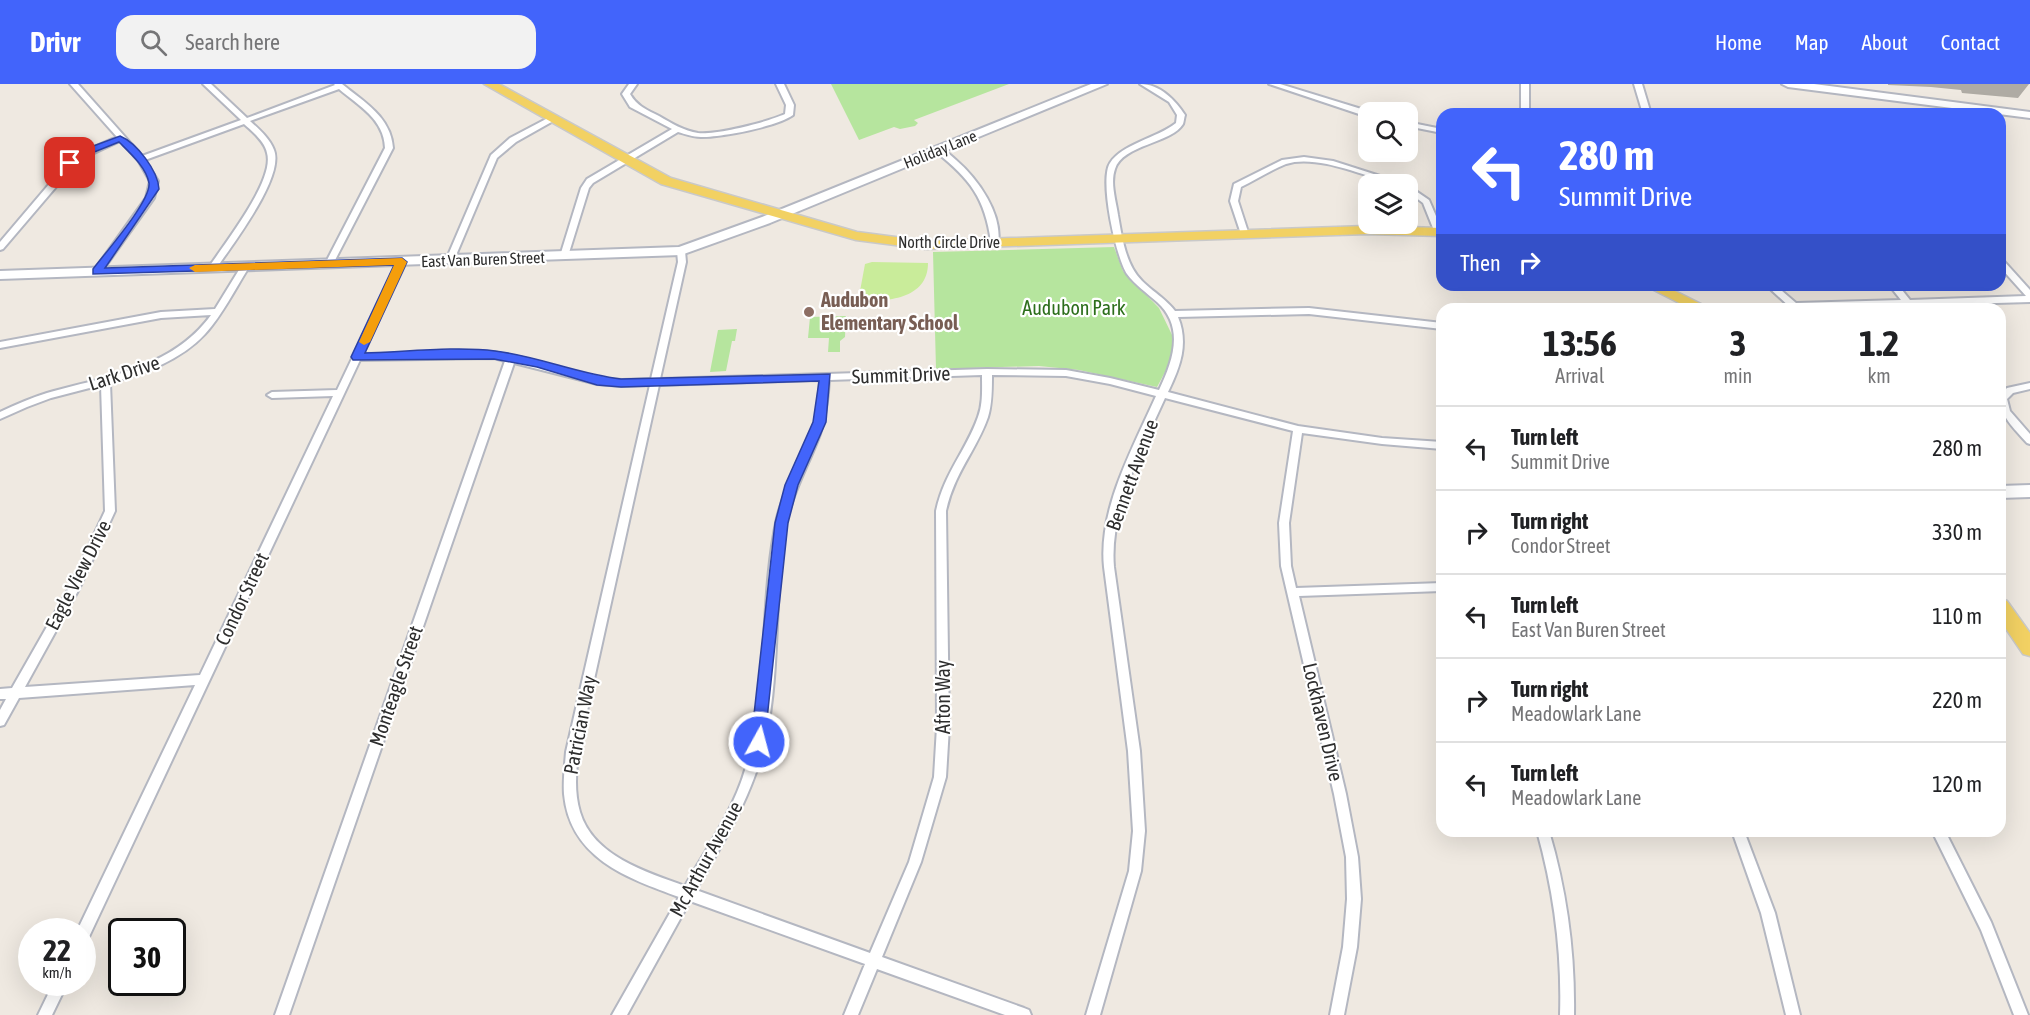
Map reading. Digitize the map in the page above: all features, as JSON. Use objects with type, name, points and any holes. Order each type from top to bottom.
[{"type":"main road","name":"North Circle Drive","points":[[490,84],[623,160],[666,181],[856,236],[903,244],[1367,230],[1436,232]]},
{"type":"main road","points":[[1664,291],[1691,303]]},
{"type":"main road","points":[[2006,614],[2030,648]]},
{"type":"street","points":[[74,84],[141,159],[154,181],[154,189],[144,207],[97,272]]},
{"type":"street","points":[[207,84],[271,151],[272,168],[263,188],[213,267]]},
{"type":"street","points":[[633,84],[626,94],[629,101],[677,129],[698,135],[715,134],[793,116],[780,84]]},
{"type":"street","points":[[1144,84],[1172,101],[1180,110],[1181,119],[1170,132],[1122,155],[1110,167],[1110,182],[1119,238],[1129,270],[1164,302],[1173,314],[1309,311],[1436,325]]},
{"type":"street","points":[[1273,84],[1358,111]]},
{"type":"street","points":[[1525,84],[1525,108]]},
{"type":"street","points":[[1638,84],[1645,108]]},
{"type":"street","points":[[1788,84],[1975,108]]},
{"type":"street","points":[[141,159],[339,85],[384,125],[390,140],[389,148],[329,264]]},
{"type":"street","name":"Holiday Lane","points":[[780,215],[1095,85]]},
{"type":"street","points":[[2006,112],[2030,115]]},
{"type":"street","points":[[450,260],[494,157],[513,140],[551,120]]},
{"type":"street","points":[[1418,126],[1436,130]]},
{"type":"street","points":[[564,256],[585,188],[598,174],[677,129]]},
{"type":"street","points":[[0,247],[76,158],[120,138]]},
{"type":"street","points":[[939,150],[962,168],[983,195],[992,217],[995,242]]},
{"type":"street","points":[[1245,234],[1234,201],[1237,186],[1285,162],[1304,159],[1321,161],[1366,174]]},
{"type":"street","points":[[1418,196],[1426,202],[1436,223]]},
{"type":"street","name":"East Van Buren Street","points":[[0,275],[681,251],[780,215]]},
{"type":"street","name":"Patrician Way","points":[[681,251],[682,262],[657,383],[572,752],[568,778],[569,799],[584,835],[604,857],[636,875],[1024,1015]]},
{"type":"street","name":"Condor Street","points":[[91,918],[402,262]]},
{"type":"street","name":"Lark Drive","points":[[0,416],[41,397],[105,381],[147,368],[168,358],[196,338],[245,267]]},
{"type":"street","points":[[2006,268],[2030,294]]},
{"type":"street","points":[[1777,291],[1791,303]]},
{"type":"street","points":[[1898,291],[1907,302]]},
{"type":"street","points":[[1885,303],[2030,299]]},
{"type":"street","points":[[0,345],[161,315],[216,312]]},
{"type":"street","name":"Bennett Avenue","points":[[1093,1015],[1135,870],[1139,831],[1108,537],[1126,482],[1179,354],[1179,338],[1173,314]]},
{"type":"street","name":"Summit Drive","points":[[357,357],[477,353],[511,358],[597,381],[657,383],[1034,371],[1076,375],[1162,394],[1298,429],[1382,441],[1436,446]]},
{"type":"street","name":"Monteagle Street","points":[[282,1015],[511,358]]},
{"type":"street","name":"Afton Way","points":[[851,1015],[915,862],[940,777],[943,727],[941,511],[950,476],[981,422],[988,395],[987,372]]},
{"type":"street","name":"Mc Arthur Avenue","points":[[619,1015],[738,804],[756,758],[782,523],[792,485],[819,422],[825,377]]},
{"type":"street","name":"Eagle View Drive","points":[[0,721],[74,588],[110,511],[105,381]]},
{"type":"street","points":[[2006,394],[2010,390],[2030,386]]},
{"type":"street","points":[[272,395],[340,393]]},
{"type":"street","points":[[2006,412],[2030,441]]},
{"type":"street","name":"Lockhaven Drive","points":[[1298,429],[1284,523],[1286,566],[1340,794],[1352,857],[1354,899],[1337,1015]]},
{"type":"street","points":[[2006,492],[2030,491]]},
{"type":"street","points":[[1292,592],[1436,587]]},
{"type":"street","points":[[0,694],[204,680]]},
{"type":"street","points":[[1545,837],[1566,939],[1567,1015]]},
{"type":"street","points":[[1740,837],[1768,913],[1793,1015]]},
{"type":"street","points":[[1941,837],[1986,927],[2021,1015]]},
{"type":"street","points":[[45,1015],[54,996]]},
{"type":"green space","points":[[831,84],[1009,84],[914,120],[918,123],[915,126],[900,129],[894,127],[859,140]]},
{"type":"green space","name":"Audubon Park","points":[[1114,247],[1123,271],[1159,308],[1173,337],[1171,361],[1157,387],[1079,370],[1039,366],[936,369],[933,252]]},
{"type":"green space","points":[[872,262],[928,263],[921,285],[913,291],[892,299],[858,302],[865,264]]},
{"type":"green space","points":[[846,316],[845,337],[840,341],[840,352],[828,352],[829,338],[808,338],[810,317]]},
{"type":"green space","points":[[737,329],[726,371],[710,372],[718,330]]},
{"type":"slow traffic","points":[[195,268],[402,262],[364,342]]},
{"type":"place","name":"Audubon Elementary School","points":[[809,312]]},
{"type":"route","points":[[70,163],[83,153],[120,138],[141,159],[154,181],[154,189],[150,198],[97,272],[402,262],[357,357],[477,353],[537,363],[597,381],[621,383],[825,377],[822,412],[813,439],[797,471],[782,523],[759,742]]}]
